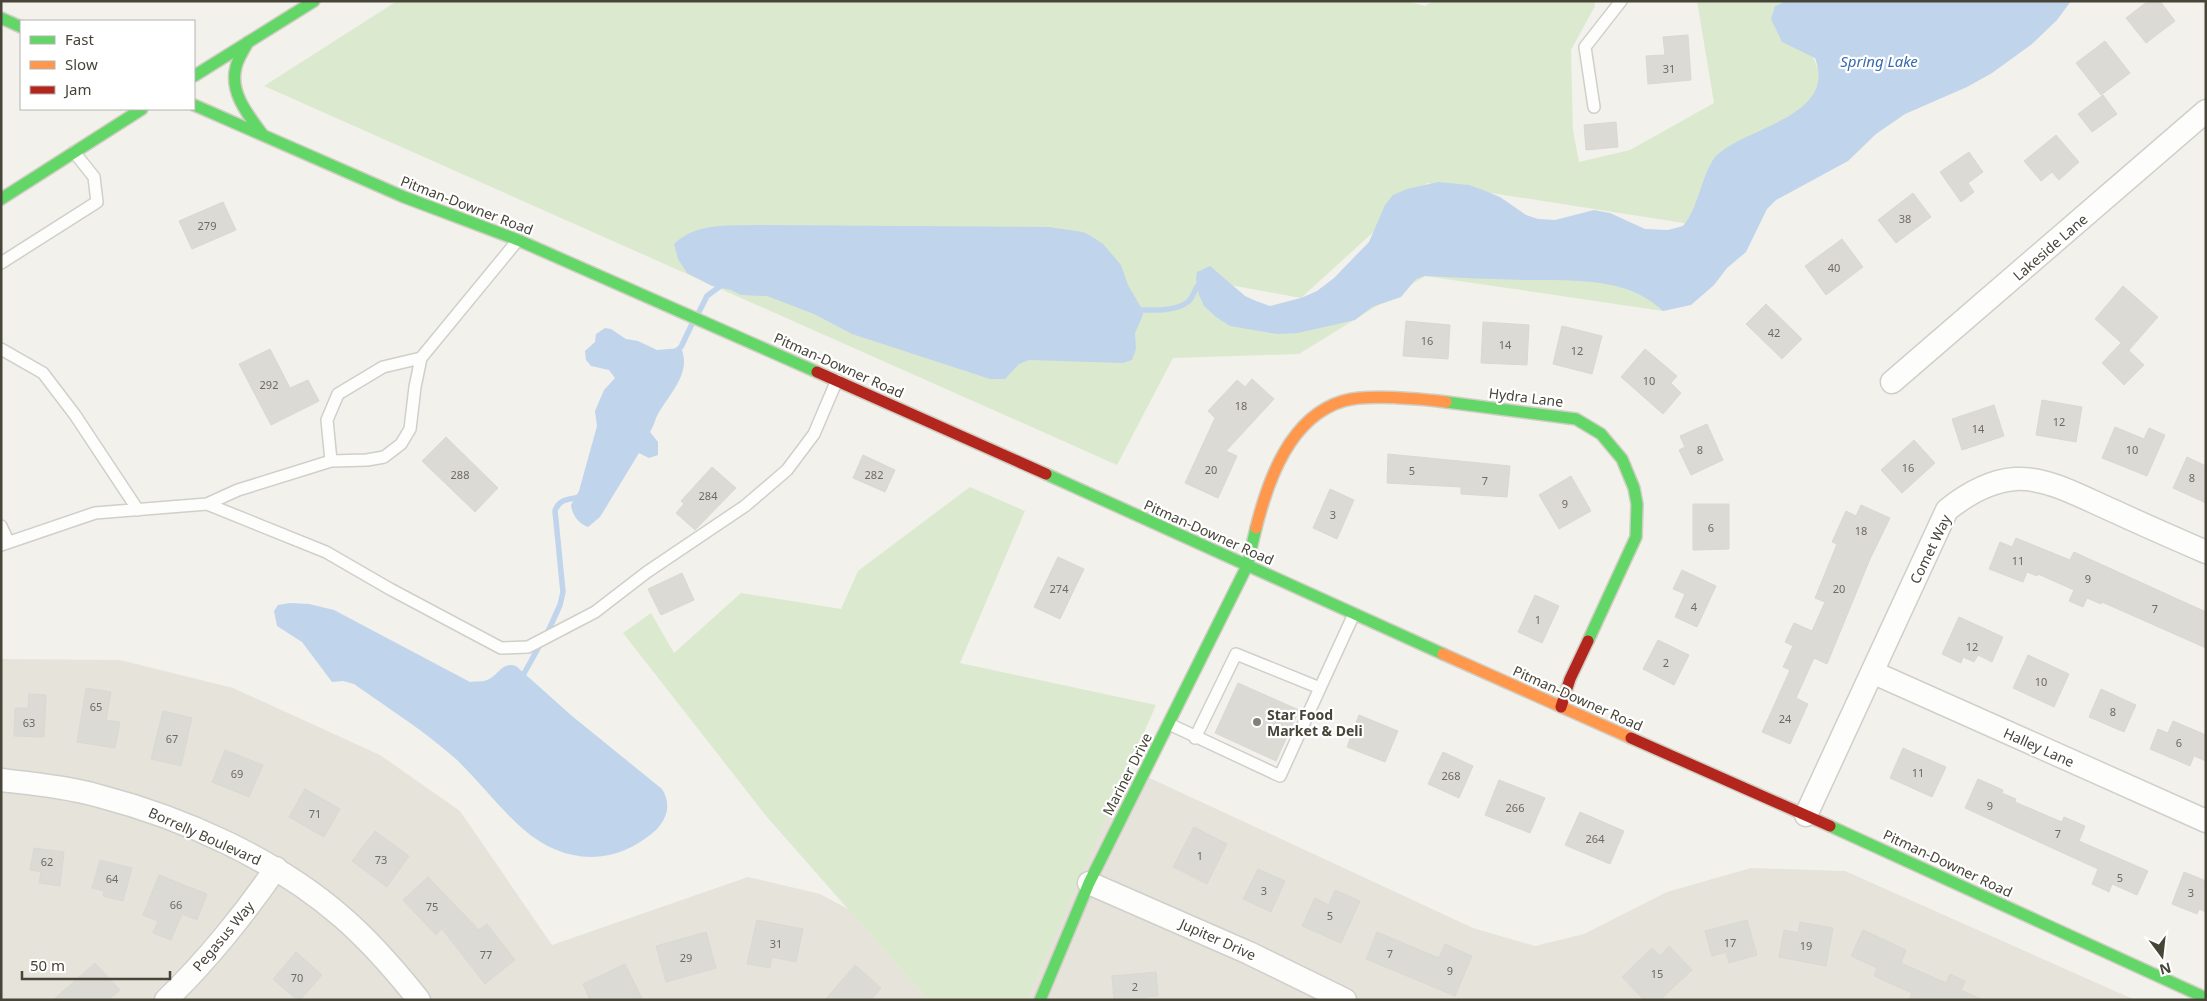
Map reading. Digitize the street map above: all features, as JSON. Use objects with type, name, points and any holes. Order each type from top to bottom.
[{"type":"street","points":[[195,75],[314,1]]},
{"type":"street","points":[[1,18],[20,27]]},
{"type":"street","points":[[248,42],[235,71],[236,89],[241,105],[264,136]]},
{"type":"street","name":"Pitman-Downer Road","points":[[195,105],[404,197],[518,240],[837,380],[1561,707],[1806,815],[2206,998]]},
{"type":"street","points":[[1,199],[140,110]]},
{"type":"street","name":"Lakeside Lane","points":[[1892,382],[2206,111]]},
{"type":"street","points":[[77,150],[95,132],[103,119]]},
{"type":"street","name":"Hydra Lane","points":[[1248,566],[1263,500],[1280,459],[1306,423],[1323,410],[1344,401],[1410,398],[1565,416],[1586,423],[1618,454],[1630,474],[1637,495],[1640,516],[1636,538],[1570,679],[1561,707]]},
{"type":"street","name":"Comet Way","points":[[1806,815],[1947,510],[1961,499],[2000,481],[2018,479],[2038,481],[2071,492],[2206,552]]},
{"type":"street","name":"Mariner Drive","points":[[1040,1000],[1089,883],[1248,566]]},
{"type":"street","name":"Halley Lane","points":[[1872,672],[2206,821]]},
{"type":"street","name":"Borrelly Boulevard","points":[[1,780],[53,786],[144,809],[220,840],[276,868],[341,916],[387,960],[419,1000]]},
{"type":"street","name":"Pegasus Way","points":[[166,1000],[182,985],[258,894],[276,868]]},
{"type":"street","name":"Jupiter Drive","points":[[1089,883],[1249,953],[1345,1000]]},
{"type":"lane","points":[[1594,107],[1585,47],[1621,1]]},
{"type":"lane","points":[[1,263],[97,202],[94,177],[77,150]]},
{"type":"lane","points":[[1,526],[5,543],[95,513],[207,504],[238,490],[331,461],[367,460],[384,457],[401,444],[410,428],[421,358],[518,240]]},
{"type":"lane","points":[[1,349],[43,373],[74,415],[138,510]]},
{"type":"lane","points":[[331,461],[327,420],[338,394],[383,367],[421,358]]},
{"type":"lane","points":[[207,504],[326,552],[390,589],[501,648],[528,647],[595,612],[647,572],[745,506],[787,470],[814,434],[837,380]]},
{"type":"lane","points":[[1169,724],[1195,738],[1280,776],[1354,614]]},
{"type":"lane","points":[[1195,738],[1236,654],[1320,688]]},
{"type":"shaded area","points":[[1,659],[120,660],[233,688],[380,755],[460,811],[552,945],[748,877],[820,894],[848,909],[928,1000],[1,1000]]},
{"type":"shaded area","points":[[1128,768],[1473,928],[1535,946],[1584,934],[1667,892],[1751,868],[1845,871],[2135,1000],[1027,1000]]},
{"type":"green space","points":[[397,1],[1406,1],[1425,6],[1434,1],[1594,1],[1595,6],[1571,50],[1573,130],[1579,162],[1630,150],[1714,103],[1697,1],[1856,1],[1793,7],[1827,92],[1690,224],[1427,183],[1301,298],[1197,279],[1230,326],[1450,245],[1727,268],[1663,311],[1425,276],[1299,354],[1173,358],[1117,465],[264,86]]},
{"type":"green space","points":[[970,487],[1025,511],[960,663],[1156,705],[1027,1000],[928,1000],[767,817],[623,633],[651,613],[674,653],[741,593],[841,609],[858,571]]},
{"type":"water","name":"Spring Lake","points":[[1787,1],[2071,1],[2057,20],[2032,44],[1992,73],[1967,87],[1905,114],[1876,134],[1848,161],[1776,200],[1767,209],[1746,252],[1727,268],[1714,285],[1691,305],[1663,311],[1649,300],[1633,292],[1616,286],[1580,281],[1425,276],[1416,279],[1401,297],[1372,307],[1355,320],[1298,333],[1277,334],[1230,326],[1204,306],[1199,295],[1196,279],[1197,272],[1210,266],[1245,296],[1270,306],[1301,298],[1317,291],[1334,278],[1369,242],[1385,205],[1393,195],[1407,189],[1438,182],[1469,185],[1483,190],[1500,197],[1526,215],[1538,219],[1555,220],[1594,210],[1610,213],[1645,229],[1668,230],[1683,226],[1693,209],[1708,168],[1718,154],[1732,144],[1787,117],[1814,94],[1818,78],[1815,58],[1782,42],[1771,19],[1775,6]]},
{"type":"water","points":[[753,225],[1049,227],[1083,232],[1103,244],[1121,265],[1128,285],[1142,309],[1143,315],[1135,333],[1136,349],[1132,360],[1123,363],[1029,360],[1019,364],[1005,379],[990,379],[852,334],[814,314],[767,296],[741,295],[731,290],[712,286],[687,273],[678,259],[674,244],[692,232],[711,227]]},
{"type":"water","points":[[605,328],[611,329],[626,339],[638,341],[657,350],[681,348],[684,366],[678,382],[658,414],[650,432],[658,442],[658,455],[649,458],[639,453],[600,517],[588,527],[576,519],[571,505],[579,491],[597,426],[595,411],[604,390],[615,378],[609,370],[591,366],[586,360],[585,351],[595,342],[596,334]]},
{"type":"water","points":[[290,603],[309,604],[334,610],[470,682],[485,681],[504,667],[516,666],[572,716],[662,789],[667,800],[666,815],[656,830],[640,842],[624,851],[607,855],[590,857],[572,855],[555,850],[539,841],[514,821],[457,760],[432,739],[354,684],[343,681],[332,682],[302,642],[277,626],[274,611],[278,605]]},
{"type":"building","points":[[2148,1],[2160,1],[2175,21],[2146,43],[2126,18]]},
{"type":"building","points":[[1688,35],[1691,80],[1648,84],[1646,56],[1665,55],[1663,37]]},
{"type":"building","points":[[2105,41],[2130,73],[2101,95],[2076,63]]},
{"type":"building","points":[[2103,95],[2117,114],[2092,132],[2078,114]]},
{"type":"building","points":[[1616,122],[1618,147],[1586,150],[1584,125]]},
{"type":"building","points":[[2056,135],[2079,162],[2059,180],[2052,172],[2041,181],[2024,161]]},
{"type":"building","points":[[1969,152],[1983,172],[1968,183],[1974,192],[1961,202],[1940,172]]},
{"type":"building","points":[[1913,193],[1931,217],[1896,243],[1878,220]]},
{"type":"building","points":[[223,202],[236,230],[192,249],[179,221]]},
{"type":"building","points":[[1842,239],[1863,267],[1826,295],[1805,266]]},
{"type":"building","points":[[2123,286],[2158,317],[2129,350],[2095,319]]},
{"type":"building","points":[[1766,304],[1802,339],[1782,359],[1746,324]]},
{"type":"building","points":[[1406,321],[1450,325],[1448,359],[1403,356]]},
{"type":"building","points":[[1483,322],[1529,325],[1527,365],[1481,363]]},
{"type":"building","points":[[1562,326],[1602,336],[1592,374],[1553,364]]},
{"type":"building","points":[[2121,343],[2144,365],[2124,385],[2102,363]]},
{"type":"building","points":[[270,349],[290,388],[308,380],[319,401],[271,425],[239,364]]},
{"type":"building","points":[[1645,349],[1677,376],[1671,383],[1681,393],[1663,414],[1621,377]]},
{"type":"building","points":[[1252,379],[1274,399],[1226,451],[1237,456],[1218,498],[1185,483],[1215,418],[1208,411],[1237,380],[1245,387]]},
{"type":"building","points":[[2042,400],[2082,407],[2076,442],[2036,435]]},
{"type":"building","points":[[1994,405],[2004,436],[1962,450],[1952,419]]},
{"type":"building","points":[[1707,424],[1723,460],[1691,475],[1679,450],[1685,447],[1680,436]]},
{"type":"building","points":[[2115,427],[2144,439],[2149,428],[2165,435],[2147,476],[2102,458]]},
{"type":"building","points":[[446,437],[498,488],[475,512],[422,461]]},
{"type":"building","points":[[1914,440],[1935,463],[1902,493],[1881,470]]},
{"type":"building","points":[[1388,454],[1510,466],[1507,497],[1461,494],[1461,487],[1387,483]]},
{"type":"building","points":[[863,455],[895,470],[885,492],[853,478]]},
{"type":"building","points":[[2187,457],[2206,466],[2206,503],[2173,488]]},
{"type":"building","points":[[712,467],[736,488],[695,530],[676,513],[684,504],[681,501]]},
{"type":"building","points":[[1571,476],[1591,511],[1559,529],[1539,495]]},
{"type":"building","points":[[1330,489],[1354,500],[1337,539],[1313,528]]},
{"type":"building","points":[[1693,504],[1729,504],[1729,549],[1693,550]]},
{"type":"building","points":[[1861,505],[1890,518],[1870,559],[1827,664],[1814,658],[1796,698],[1808,704],[1790,744],[1762,732],[1790,670],[1783,667],[1793,646],[1785,642],[1794,623],[1812,631],[1825,602],[1815,598],[1837,544],[1832,542],[1846,511],[1856,516]]},
{"type":"building","points":[[2016,538],[2070,560],[2074,552],[2206,612],[2206,648],[2102,602],[2101,604],[2087,598],[2083,607],[2069,601],[2074,590],[2038,574],[2037,576],[2027,572],[2023,582],[1989,569],[2000,542],[2012,547]]},
{"type":"building","points":[[1058,557],[1084,569],[1060,619],[1034,607]]},
{"type":"building","points":[[1682,570],[1716,586],[1697,627],[1675,617],[1685,594],[1673,589]]},
{"type":"building","points":[[682,573],[694,600],[661,615],[648,589]]},
{"type":"building","points":[[1535,595],[1559,606],[1542,643],[1518,632]]},
{"type":"building","points":[[1959,617],[2003,637],[1992,662],[1978,655],[1974,662],[1963,657],[1961,663],[1942,654]]},
{"type":"building","points":[[1658,640],[1689,655],[1674,685],[1643,669]]},
{"type":"building","points":[[2028,655],[2069,674],[2054,707],[2013,688]]},
{"type":"building","name":"Star Food Market & Deli","points":[[1238,683],[1299,710],[1276,761],[1215,733]]},
{"type":"building","points":[[86,688],[111,692],[106,720],[120,722],[115,748],[77,742]]},
{"type":"building","points":[[2101,689],[2136,705],[2124,732],[2089,717]]},
{"type":"building","points":[[29,694],[46,695],[44,737],[14,736],[15,708],[28,708]]},
{"type":"building","points":[[163,711],[192,718],[181,766],[151,759]]},
{"type":"building","points":[[1359,715],[1398,731],[1385,762],[1347,747]]},
{"type":"building","points":[[2173,721],[2206,735],[2206,761],[2194,756],[2190,766],[2150,749],[2158,729],[2168,733]]},
{"type":"building","points":[[1903,748],[1946,767],[1932,797],[1890,778]]},
{"type":"building","points":[[225,750],[263,765],[249,797],[212,782]]},
{"type":"building","points":[[1443,752],[1473,766],[1459,798],[1428,784]]},
{"type":"building","points":[[1978,779],[2003,790],[2002,793],[2016,799],[2015,802],[2062,822],[2064,817],[2085,826],[2079,841],[2148,871],[2137,895],[2112,884],[2109,892],[2092,884],[2098,869],[1965,808]]},
{"type":"building","points":[[1499,780],[1545,798],[1530,833],[1485,815]]},
{"type":"building","points":[[305,789],[340,809],[324,837],[289,817]]},
{"type":"building","points":[[1580,812],[1624,831],[1610,864],[1565,845]]},
{"type":"building","points":[[1194,827],[1227,844],[1207,884],[1173,867]]},
{"type":"building","points":[[375,831],[409,856],[387,887],[352,861]]},
{"type":"building","points":[[34,848],[64,852],[60,886],[39,883],[41,872],[30,870]]},
{"type":"building","points":[[100,860],[132,868],[123,901],[103,896],[104,891],[92,888]]},
{"type":"building","points":[[1258,869],[1285,881],[1271,912],[1243,899]]},
{"type":"building","points":[[2184,872],[2206,881],[2206,912],[2199,909],[2197,914],[2172,904]]},
{"type":"building","points":[[159,875],[207,894],[197,920],[182,914],[171,940],[153,933],[158,921],[143,915]]},
{"type":"building","points":[[428,877],[479,930],[487,924],[515,960],[485,984],[442,929],[436,935],[403,900]]},
{"type":"building","points":[[1335,890],[1360,901],[1341,943],[1302,926],[1315,898],[1329,905]]},
{"type":"building","points":[[757,920],[803,929],[796,962],[772,957],[770,968],[747,964]]},
{"type":"building","points":[[1747,920],[1757,955],[1729,963],[1726,952],[1712,956],[1705,931]]},
{"type":"building","points":[[1800,922],[1833,928],[1826,966],[1779,957],[1784,930],[1798,933]]},
{"type":"building","points":[[1863,930],[1906,950],[1901,963],[1946,983],[1950,974],[1965,981],[1961,990],[1983,1000],[1909,1000],[1912,993],[1874,976],[1877,968],[1851,956]]},
{"type":"building","points":[[706,932],[716,968],[666,982],[656,946]]},
{"type":"building","points":[[1377,932],[1439,958],[1445,944],[1472,956],[1455,996],[1366,959]]},
{"type":"building","points":[[1669,946],[1692,970],[1660,1000],[1644,1000],[1622,977],[1652,948],[1660,956]]},
{"type":"building","points":[[296,952],[322,975],[300,1000],[297,1000],[273,979]]},
{"type":"building","points":[[95,963],[120,990],[108,1000],[53,1000]]},
{"type":"building","points":[[625,964],[643,1000],[590,1000],[583,984]]},
{"type":"building","points":[[855,965],[881,988],[871,1000],[825,1000]]},
{"type":"building","points":[[1156,972],[1158,996],[1145,997],[1146,1000],[1114,1000],[1112,976]]},
{"type":"waterway","points":[[1137,310],[1164,310],[1184,305],[1203,282]]},
{"type":"waterway","points":[[699,312],[707,296],[723,284]]},
{"type":"waterway","points":[[675,352],[681,347],[692,324]]},
{"type":"waterway","points":[[546,636],[560,605],[563,592],[555,511],[562,502],[580,497]]},
{"type":"waterway","points":[[521,679],[541,643]]},
{"type":"traffic: fast","points":[[195,75],[314,1]]},
{"type":"traffic: fast","points":[[1,18],[20,27]]},
{"type":"traffic: fast","points":[[248,42],[237,64],[235,86],[242,104],[263,135]]},
{"type":"traffic: fast","points":[[195,105],[404,197],[518,240],[817,372]]},
{"type":"traffic: fast","points":[[1,199],[140,110]]},
{"type":"traffic: fast","points":[[1446,402],[1576,419],[1601,434],[1622,459],[1634,488],[1637,504],[1636,537],[1588,641]]},
{"type":"traffic: fast","points":[[1046,474],[1443,654]]},
{"type":"traffic: fast","points":[[1040,1000],[1089,883],[1247,566],[1256,528]]},
{"type":"traffic: fast","points":[[1830,826],[2206,998]]},
{"type":"traffic: slow","points":[[1256,528],[1267,490],[1284,453],[1295,436],[1309,421],[1325,409],[1343,401],[1366,398],[1446,402]]},
{"type":"traffic: slow","points":[[1443,654],[1631,738]]},
{"type":"traffic: jam","points":[[817,372],[1046,474]]},
{"type":"traffic: jam","points":[[1561,707],[1570,679],[1588,641]]},
{"type":"traffic: jam","points":[[1631,738],[1830,826]]},
{"type":"place","name":"Star Food Market & Deli","points":[[1257,722]]}]
